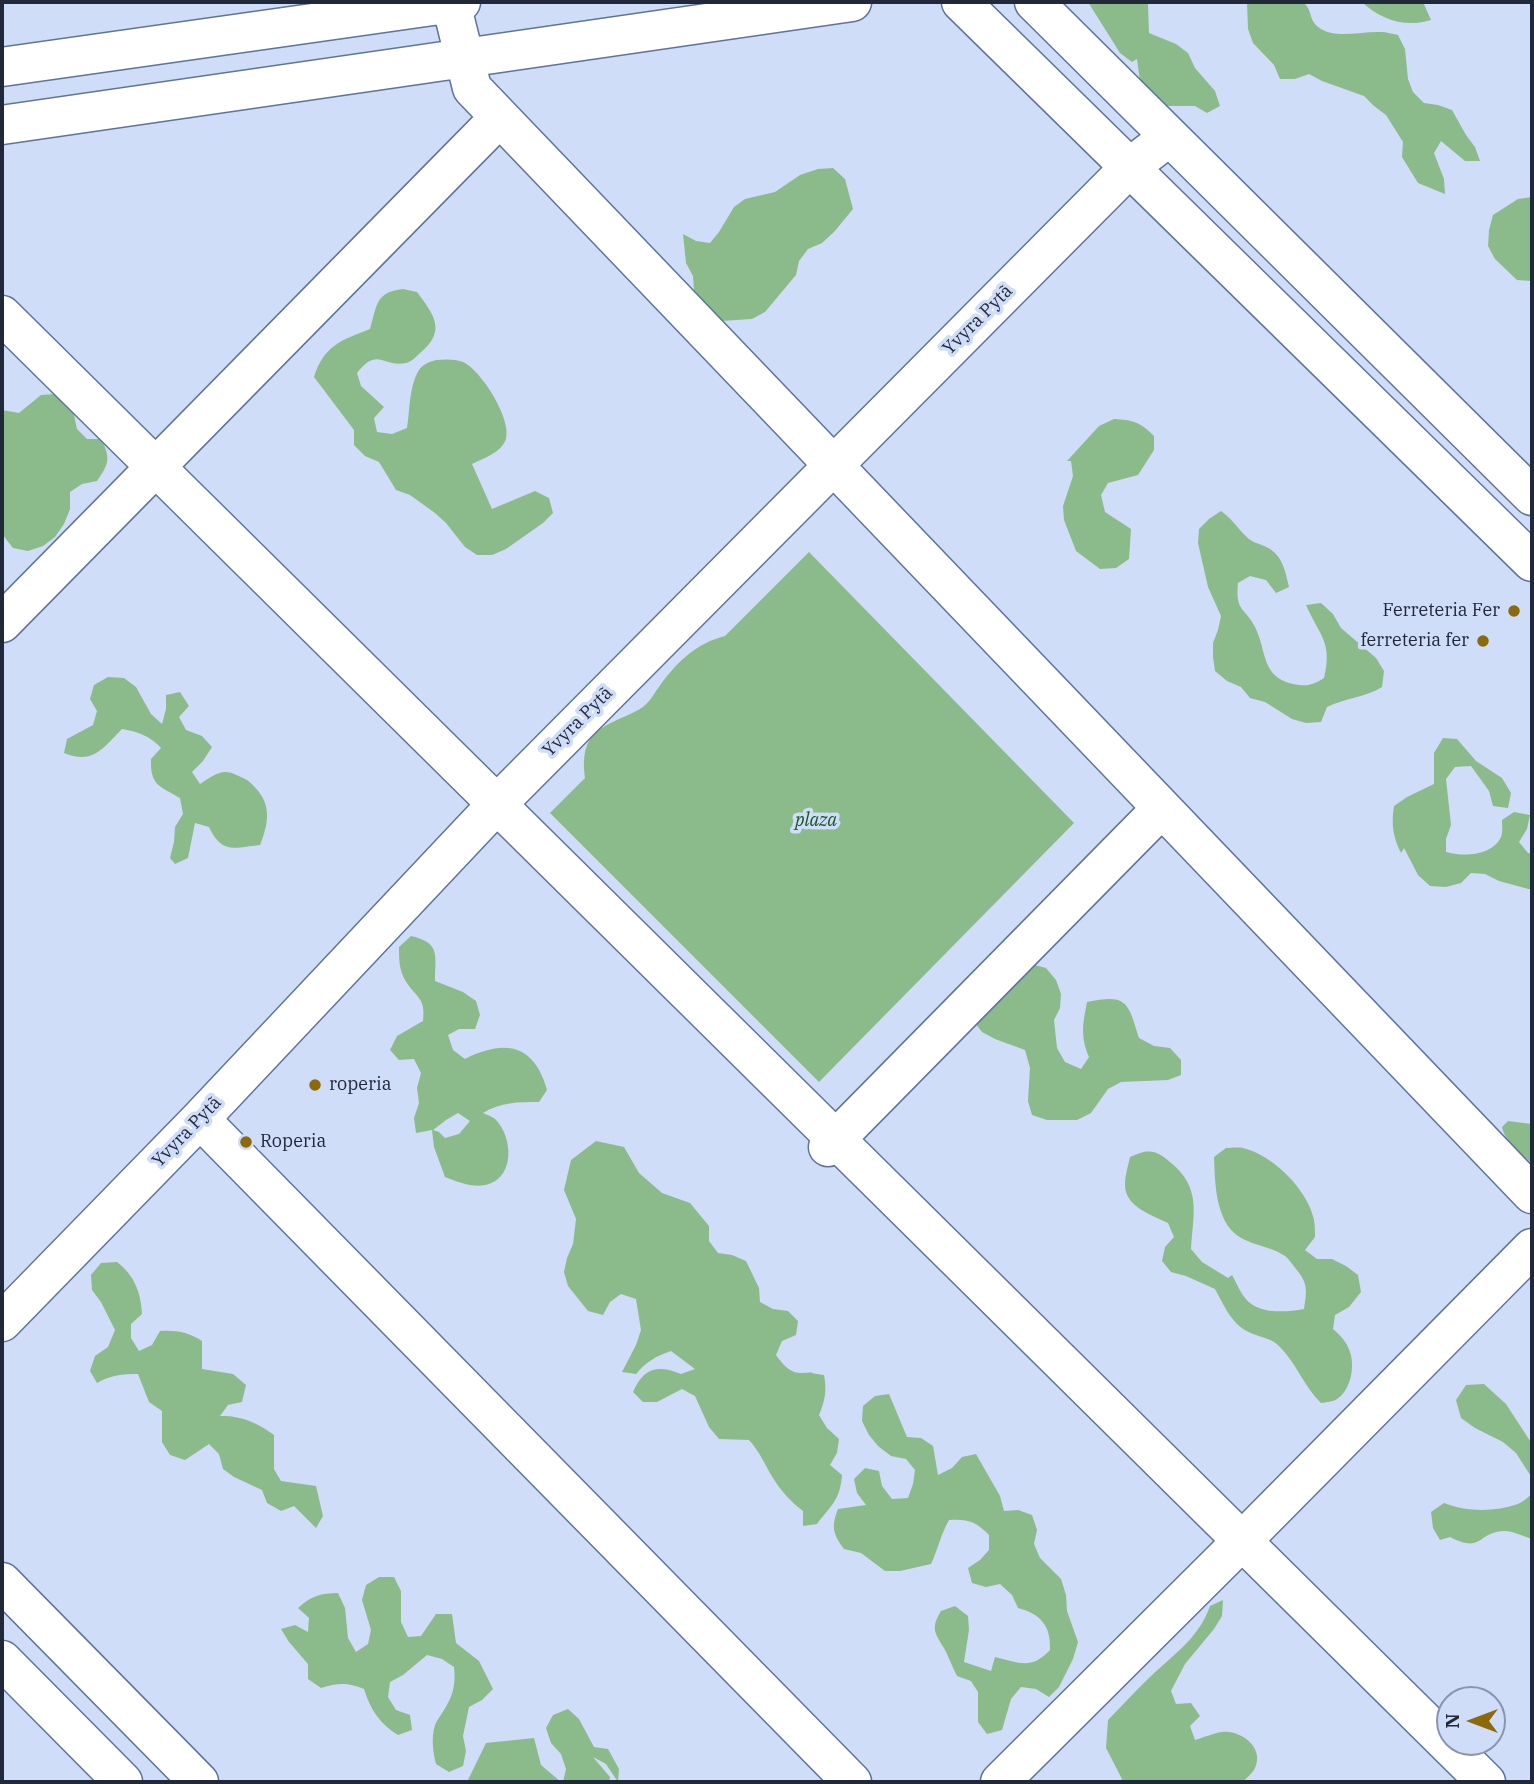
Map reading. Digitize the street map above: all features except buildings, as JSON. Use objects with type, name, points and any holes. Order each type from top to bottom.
[{"type":"street","points":[[2,67],[456,2],[464,58],[472,88],[1532,1194]]},
{"type":"street","points":[[2,125],[852,2]]},
{"type":"street","points":[[961,2],[1532,562]]},
{"type":"street","points":[[1034,2],[1532,496]]},
{"type":"street","points":[[2,623],[500,117]]},
{"type":"street","name":"Yvyra Pytã","points":[[2,1322],[200,1119],[496,805],[1130,166],[1170,136]]},
{"type":"street","points":[[2,315],[832,1143],[1486,1782]]},
{"type":"street","points":[[832,1143],[1162,808]]},
{"type":"street","points":[[200,1119],[852,1782]]},
{"type":"street","points":[[1000,1782],[1532,1248]]},
{"type":"street","points":[[2,1582],[199,1782]]},
{"type":"street","points":[[2,1660],[123,1782]]},
{"type":"green space","points":[[1088,2],[1151,2],[1148,4],[1149,33],[1176,44],[1188,53],[1195,68],[1215,91],[1220,106],[1207,113],[1195,106],[1165,106],[1141,89],[1137,59],[1132,62],[1120,53]]},
{"type":"green space","points":[[1247,2],[1303,2],[1317,26],[1335,34],[1381,32],[1398,35],[1405,49],[1408,79],[1413,92],[1424,103],[1452,110],[1475,147],[1480,161],[1465,161],[1441,141],[1434,153],[1444,179],[1445,194],[1418,183],[1402,157],[1403,142],[1386,115],[1364,96],[1309,74],[1295,79],[1280,79],[1274,65],[1253,43],[1248,29]]},
{"type":"green space","points":[[1362,2],[1423,2],[1431,20],[1412,23],[1394,21],[1377,14]]},
{"type":"green space","points":[[833,168],[845,179],[853,209],[822,243],[808,249],[799,261],[796,275],[765,312],[752,319],[721,321],[695,304],[693,276],[686,263],[683,234],[696,241],[710,243],[734,207],[745,199],[775,192],[800,175],[818,169]]},
{"type":"green space","points":[[1532,197],[1532,281],[1517,280],[1495,259],[1488,246],[1489,230],[1493,215],[1518,199]]},
{"type":"green space","points":[[403,289],[417,292],[433,316],[435,330],[428,345],[410,362],[398,364],[376,359],[364,365],[357,373],[361,386],[384,407],[374,418],[377,432],[392,434],[407,428],[413,383],[422,366],[437,360],[463,362],[478,375],[494,396],[507,430],[506,439],[500,448],[472,464],[492,509],[535,491],[549,498],[553,513],[543,523],[506,549],[492,555],[477,555],[465,547],[435,513],[410,495],[396,490],[379,462],[365,456],[354,445],[354,430],[314,377],[323,358],[335,345],[370,329],[376,307],[382,297]]},
{"type":"green space","points":[[55,394],[68,401],[77,429],[87,439],[101,439],[107,456],[106,465],[97,481],[82,484],[70,492],[70,509],[55,537],[43,546],[28,551],[13,548],[2,534],[2,410],[19,413],[41,395]]},
{"type":"green space","points":[[1114,419],[1131,421],[1145,428],[1154,436],[1154,450],[1138,475],[1108,483],[1101,495],[1105,512],[1131,529],[1129,559],[1116,568],[1100,569],[1076,551],[1064,520],[1063,506],[1073,476],[1071,461],[1067,461],[1099,426]]},
{"type":"green space","points":[[1221,511],[1249,539],[1275,553],[1284,568],[1289,587],[1276,593],[1266,580],[1250,576],[1238,583],[1237,592],[1239,604],[1255,627],[1266,662],[1275,676],[1283,681],[1302,685],[1313,684],[1324,678],[1326,647],[1306,605],[1321,603],[1333,614],[1341,628],[1376,658],[1384,671],[1382,687],[1327,707],[1321,722],[1306,723],[1292,719],[1265,702],[1250,698],[1241,687],[1227,681],[1215,671],[1213,643],[1221,616],[1208,587],[1198,543],[1199,529]]},
{"type":"green space","name":"plaza","points":[[809,552],[1074,823],[819,1082],[550,813],[585,778],[584,756],[592,736],[608,724],[643,707],[681,661],[697,648],[725,636]]},
{"type":"green space","points":[[108,677],[124,678],[136,687],[151,714],[162,724],[166,695],[180,692],[189,706],[179,717],[186,730],[202,736],[212,747],[192,772],[200,784],[215,774],[226,772],[247,780],[255,787],[267,810],[266,826],[260,845],[229,847],[219,842],[209,827],[195,823],[188,858],[175,864],[170,858],[175,827],[183,814],[180,798],[154,780],[151,759],[161,748],[153,740],[122,729],[103,748],[90,756],[64,753],[67,739],[93,725],[97,711],[90,699],[94,685]]},
{"type":"green space","points":[[1443,738],[1457,739],[1476,761],[1502,778],[1511,793],[1508,808],[1493,806],[1489,791],[1471,766],[1455,767],[1446,779],[1451,825],[1446,839],[1446,852],[1476,854],[1491,848],[1501,837],[1502,820],[1514,812],[1530,815],[1527,829],[1519,842],[1532,854],[1532,890],[1499,881],[1485,874],[1471,873],[1461,883],[1446,887],[1430,886],[1418,875],[1404,848],[1401,853],[1393,830],[1394,806],[1434,784],[1434,753]]},
{"type":"green space","points":[[411,936],[427,942],[434,951],[435,981],[463,992],[476,1001],[480,1015],[475,1029],[459,1029],[448,1035],[453,1050],[465,1059],[493,1049],[516,1050],[534,1063],[547,1090],[539,1102],[503,1105],[483,1113],[497,1121],[508,1146],[507,1165],[503,1173],[489,1184],[472,1185],[445,1177],[434,1147],[432,1130],[416,1133],[414,1118],[419,1103],[417,1088],[421,1073],[414,1059],[399,1060],[390,1050],[397,1036],[423,1021],[424,1013],[419,998],[403,976],[399,947]],"holes":[[[458,1113],[470,1121],[459,1134],[445,1138],[433,1130]]]},
{"type":"green space","points":[[1031,964],[1046,968],[1056,980],[1061,994],[1060,1008],[1054,1020],[1057,1048],[1065,1062],[1081,1069],[1089,1057],[1083,1036],[1087,1002],[1111,999],[1119,1000],[1129,1009],[1139,1038],[1154,1046],[1170,1048],[1181,1060],[1181,1075],[1168,1080],[1121,1082],[1108,1089],[1091,1113],[1077,1120],[1047,1120],[1032,1115],[1028,1101],[1030,1068],[1025,1050],[982,1032],[972,1019]]},
{"type":"green space","points":[[1508,1121],[1532,1124],[1532,1164],[1507,1139],[1502,1127]]},
{"type":"green space","points":[[596,1141],[624,1147],[639,1173],[662,1193],[690,1203],[709,1226],[709,1241],[718,1253],[746,1261],[759,1288],[760,1302],[773,1309],[788,1311],[798,1321],[796,1335],[782,1341],[776,1355],[791,1371],[824,1375],[825,1395],[819,1415],[827,1428],[839,1439],[837,1453],[830,1465],[842,1475],[839,1491],[817,1524],[803,1526],[803,1511],[779,1487],[749,1440],[719,1439],[709,1427],[695,1396],[682,1389],[657,1402],[643,1402],[633,1392],[641,1378],[652,1370],[665,1369],[681,1374],[695,1369],[671,1351],[652,1360],[636,1374],[622,1372],[641,1330],[636,1299],[621,1294],[610,1302],[603,1315],[588,1311],[568,1286],[564,1272],[573,1244],[576,1219],[564,1190],[571,1160]]},
{"type":"green space","points":[[1226,1148],[1241,1148],[1254,1152],[1288,1175],[1305,1197],[1314,1220],[1315,1237],[1305,1250],[1317,1259],[1332,1259],[1358,1275],[1361,1292],[1349,1307],[1335,1315],[1333,1329],[1347,1345],[1352,1364],[1349,1384],[1335,1400],[1321,1403],[1278,1345],[1240,1326],[1230,1315],[1215,1289],[1171,1272],[1162,1261],[1165,1247],[1174,1237],[1168,1223],[1134,1205],[1126,1193],[1130,1157],[1151,1152],[1165,1158],[1180,1172],[1191,1191],[1194,1213],[1191,1249],[1202,1262],[1228,1278],[1232,1275],[1245,1297],[1256,1307],[1276,1311],[1304,1309],[1305,1283],[1289,1260],[1278,1252],[1234,1233],[1220,1210],[1214,1157]]},
{"type":"green space","points":[[117,1262],[132,1278],[140,1298],[142,1314],[131,1324],[131,1338],[139,1351],[152,1345],[160,1331],[187,1334],[202,1341],[202,1369],[233,1374],[246,1385],[242,1402],[228,1405],[220,1416],[248,1421],[274,1435],[274,1469],[281,1481],[316,1486],[323,1516],[316,1528],[294,1506],[281,1511],[267,1503],[262,1490],[223,1469],[219,1454],[209,1444],[185,1460],[170,1455],[162,1442],[162,1411],[149,1402],[138,1374],[107,1378],[97,1383],[90,1371],[95,1356],[108,1347],[115,1330],[92,1290],[91,1275],[101,1263]]},
{"type":"green space","points":[[1484,1384],[1506,1404],[1532,1444],[1532,1478],[1516,1453],[1503,1442],[1461,1418],[1456,1400],[1466,1385]]},
{"type":"green space","points":[[889,1394],[907,1437],[921,1438],[933,1446],[938,1475],[952,1468],[962,1457],[976,1454],[1000,1496],[1004,1511],[1018,1510],[1032,1515],[1037,1530],[1034,1544],[1040,1558],[1061,1579],[1067,1611],[1078,1642],[1073,1659],[1059,1687],[1049,1697],[1036,1689],[1021,1687],[1011,1699],[1002,1730],[987,1734],[978,1722],[978,1692],[971,1681],[957,1676],[935,1630],[941,1611],[955,1606],[968,1616],[969,1630],[964,1662],[991,1671],[995,1657],[1018,1663],[1031,1663],[1050,1650],[1049,1634],[1043,1622],[1018,1608],[1012,1595],[1000,1584],[986,1587],[972,1583],[968,1568],[989,1550],[989,1535],[971,1522],[949,1520],[931,1564],[900,1571],[885,1571],[861,1553],[844,1549],[835,1534],[834,1521],[838,1509],[866,1505],[857,1493],[854,1479],[865,1468],[879,1471],[882,1486],[892,1499],[908,1498],[915,1470],[906,1459],[891,1456],[878,1446],[862,1421],[863,1406],[875,1396]]},
{"type":"green space","points":[[1532,1494],[1532,1539],[1504,1531],[1495,1532],[1474,1543],[1461,1542],[1450,1537],[1440,1540],[1433,1528],[1431,1512],[1444,1503],[1462,1508],[1490,1510],[1518,1504]]},
{"type":"green space","points":[[379,1577],[394,1577],[401,1591],[401,1622],[408,1637],[421,1636],[436,1614],[452,1614],[456,1643],[479,1661],[493,1689],[482,1700],[469,1707],[463,1736],[466,1751],[463,1766],[449,1772],[436,1764],[433,1740],[435,1725],[452,1695],[454,1667],[442,1659],[427,1655],[390,1682],[388,1697],[396,1710],[410,1715],[412,1730],[398,1735],[376,1715],[364,1689],[342,1684],[321,1688],[308,1679],[308,1664],[281,1629],[295,1625],[308,1632],[309,1618],[298,1608],[316,1596],[338,1593],[345,1608],[348,1638],[356,1652],[368,1644],[371,1630],[362,1600],[366,1585]]},
{"type":"green space","points":[[1223,1600],[1222,1616],[1185,1664],[1171,1691],[1176,1704],[1191,1703],[1200,1716],[1190,1726],[1195,1740],[1222,1732],[1237,1734],[1254,1748],[1257,1762],[1254,1770],[1242,1782],[1119,1782],[1122,1779],[1106,1748],[1108,1720],[1193,1636],[1210,1606]]},
{"type":"green space","points":[[568,1709],[579,1719],[594,1747],[608,1749],[619,1769],[618,1782],[606,1764],[593,1757],[610,1777],[609,1782],[563,1782],[566,1769],[546,1728],[553,1715]]},
{"type":"green space","points":[[534,1738],[541,1765],[561,1782],[467,1782],[486,1743]]},
{"type":"place","name":"Ferreteria Fer","points":[[1514,611]]},
{"type":"place","name":"ferreteria fer","points":[[1483,641]]},
{"type":"place","name":"roperia","points":[[315,1085]]},
{"type":"place","name":"Roperia","points":[[246,1142]]}]
